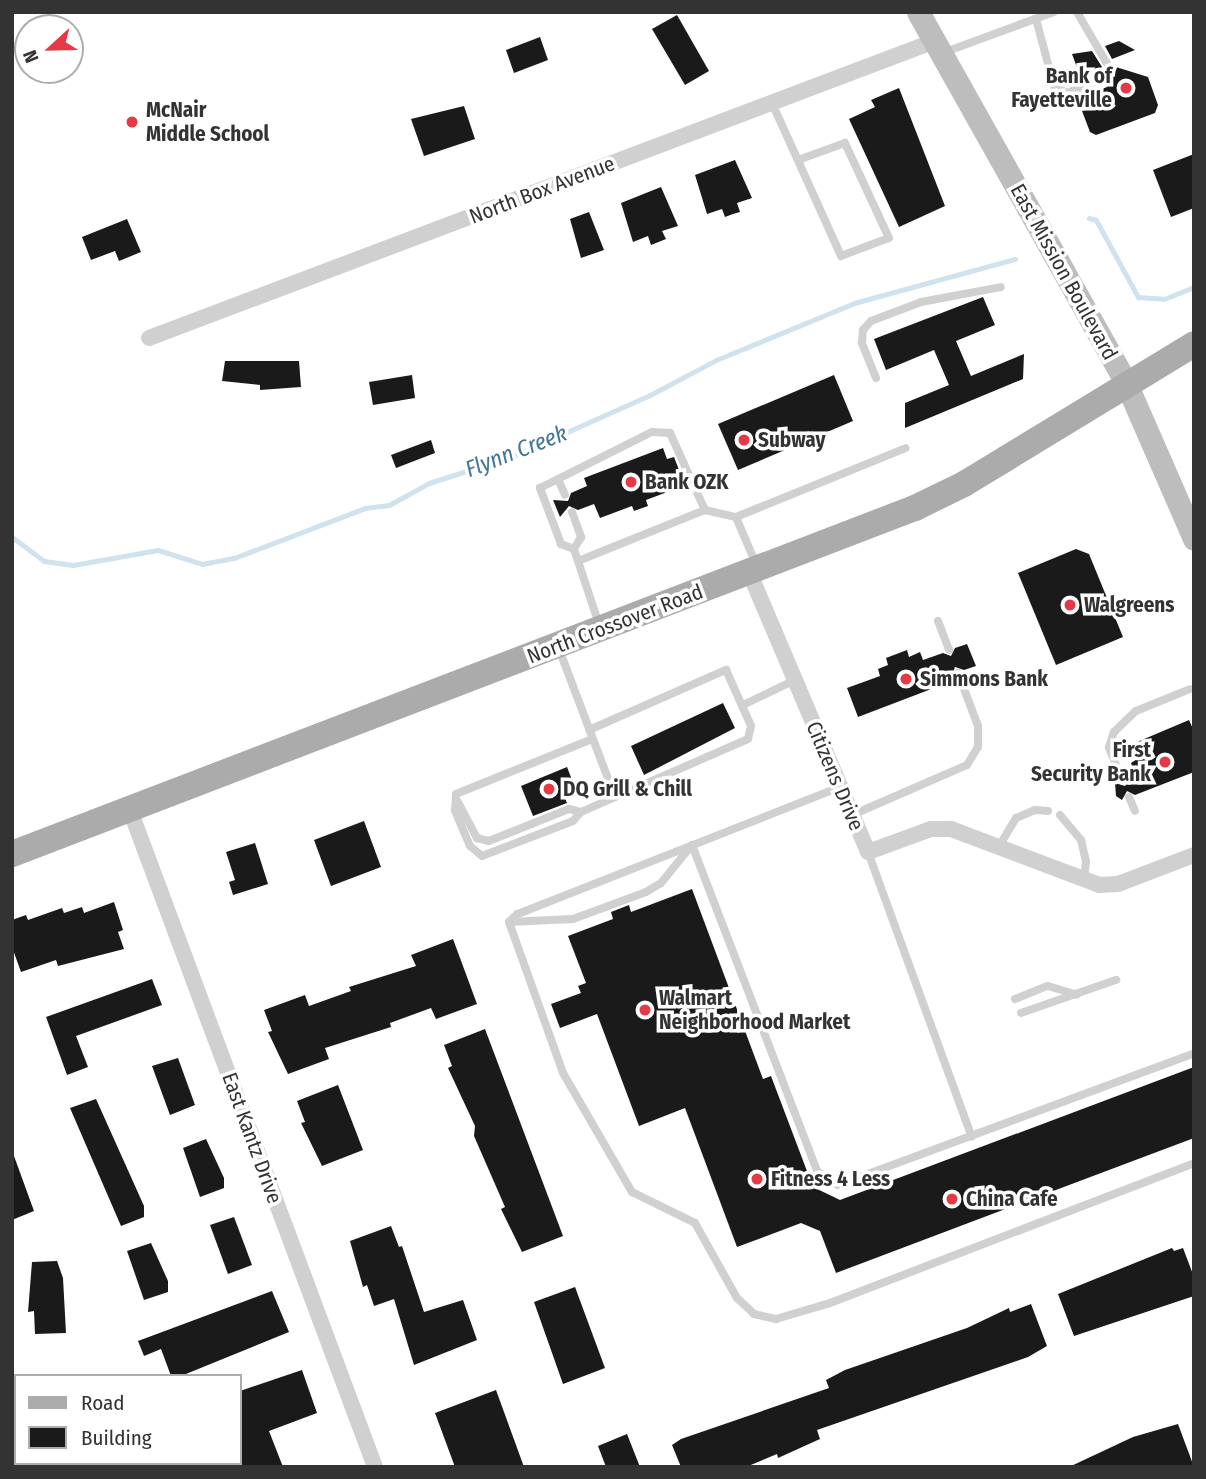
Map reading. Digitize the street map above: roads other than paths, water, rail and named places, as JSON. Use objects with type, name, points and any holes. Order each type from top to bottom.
[{"type":"main road","name":"East Mission Boulevard","points":[[918,12],[1126,383],[1192,533]]},
{"type":"main road","name":"North Crossover Road","points":[[12,854],[755,572],[955,489],[1194,344]]},
{"type":"street","name":"North Box Avenue","points":[[149,338],[772,103],[939,47]]},
{"type":"street","name":"Citizens Drive","points":[[755,572],[795,680],[868,852],[931,829],[951,829],[1083,882],[1118,884],[1194,855]]},
{"type":"street","name":"East Kantz Drive","points":[[130,810],[375,1467]]},
{"type":"lane","points":[[939,47],[1054,12]]},
{"type":"lane","points":[[1037,19],[1054,86],[1067,93],[1103,79],[1109,67],[1077,12]]},
{"type":"lane","points":[[772,103],[841,256],[889,238],[845,143],[798,160]]},
{"type":"lane","points":[[876,378],[862,343],[863,330],[871,321],[921,302],[1001,287]]},
{"type":"lane","points":[[574,549],[561,544],[540,488],[653,432],[670,433],[705,510]]},
{"type":"lane","points":[[578,561],[705,510],[736,517],[906,448]]},
{"type":"lane","points":[[558,479],[565,495]]},
{"type":"lane","points":[[572,512],[581,537],[574,549],[601,630]]},
{"type":"lane","points":[[736,517],[755,572]]},
{"type":"lane","points":[[938,621],[949,650]]},
{"type":"lane","points":[[558,646],[615,797]]},
{"type":"lane","points":[[458,802],[455,810],[470,846],[482,856],[573,821],[581,812],[748,739],[751,726],[726,670],[589,730]]},
{"type":"lane","points":[[852,815],[951,776],[967,765],[978,747],[978,726],[958,673]]},
{"type":"lane","points":[[743,705],[795,680]]},
{"type":"lane","points":[[1122,780],[1109,747],[1114,732],[1136,711],[1190,689]]},
{"type":"lane","points":[[581,812],[569,809],[489,841],[477,838],[456,794],[592,739]]},
{"type":"lane","points":[[509,922],[517,914],[840,787]]},
{"type":"lane","points":[[1129,797],[1135,811]]},
{"type":"lane","points":[[998,848],[1016,818],[1035,810],[1048,811]]},
{"type":"lane","points":[[1059,815],[1081,841],[1086,861],[1083,882]]},
{"type":"lane","points":[[509,922],[573,919],[646,892],[661,883],[692,845]]},
{"type":"lane","points":[[692,845],[817,1171],[827,1180],[848,1184],[1194,1053]]},
{"type":"lane","points":[[868,852],[972,1137]]},
{"type":"lane","points":[[509,922],[563,1073],[620,1177],[632,1192],[695,1223],[737,1298],[754,1314],[776,1319],[831,1303],[1194,1164]]},
{"type":"lane","points":[[1021,1013],[1116,981]]},
{"type":"lane","points":[[1015,999],[1048,986],[1077,995]]},
{"type":"waterway","name":"Flynn Creek","points":[[1089,218],[1096,220],[1138,297],[1164,299],[1194,287]]},
{"type":"waterway","name":"Flynn Creek","points":[[12,537],[44,561],[73,565],[158,550],[202,564],[234,558],[365,508],[389,505],[429,483],[513,456],[650,395],[716,360],[854,303],[1015,259]]},
{"type":"place","name":"Bank of Fayetteville","points":[[1126,88]]},
{"type":"place","name":"McNair Middle School","points":[[132,122]]},
{"type":"place","name":"Subway","points":[[744,440]]},
{"type":"place","name":"Bank OZK","points":[[631,482]]},
{"type":"place","name":"Walgreens","points":[[1070,605]]},
{"type":"place","name":"Simmons Bank","points":[[906,679]]},
{"type":"place","name":"First Security Bank","points":[[1165,762]]},
{"type":"place","name":"DQ Grill & Chill","points":[[549,789]]},
{"type":"place","name":"Walmart Neighborhood Market","points":[[645,1010]]},
{"type":"place","name":"Fitness 4 Less","points":[[757,1179]]},
{"type":"place","name":"China Cafe","points":[[952,1199]]}]
